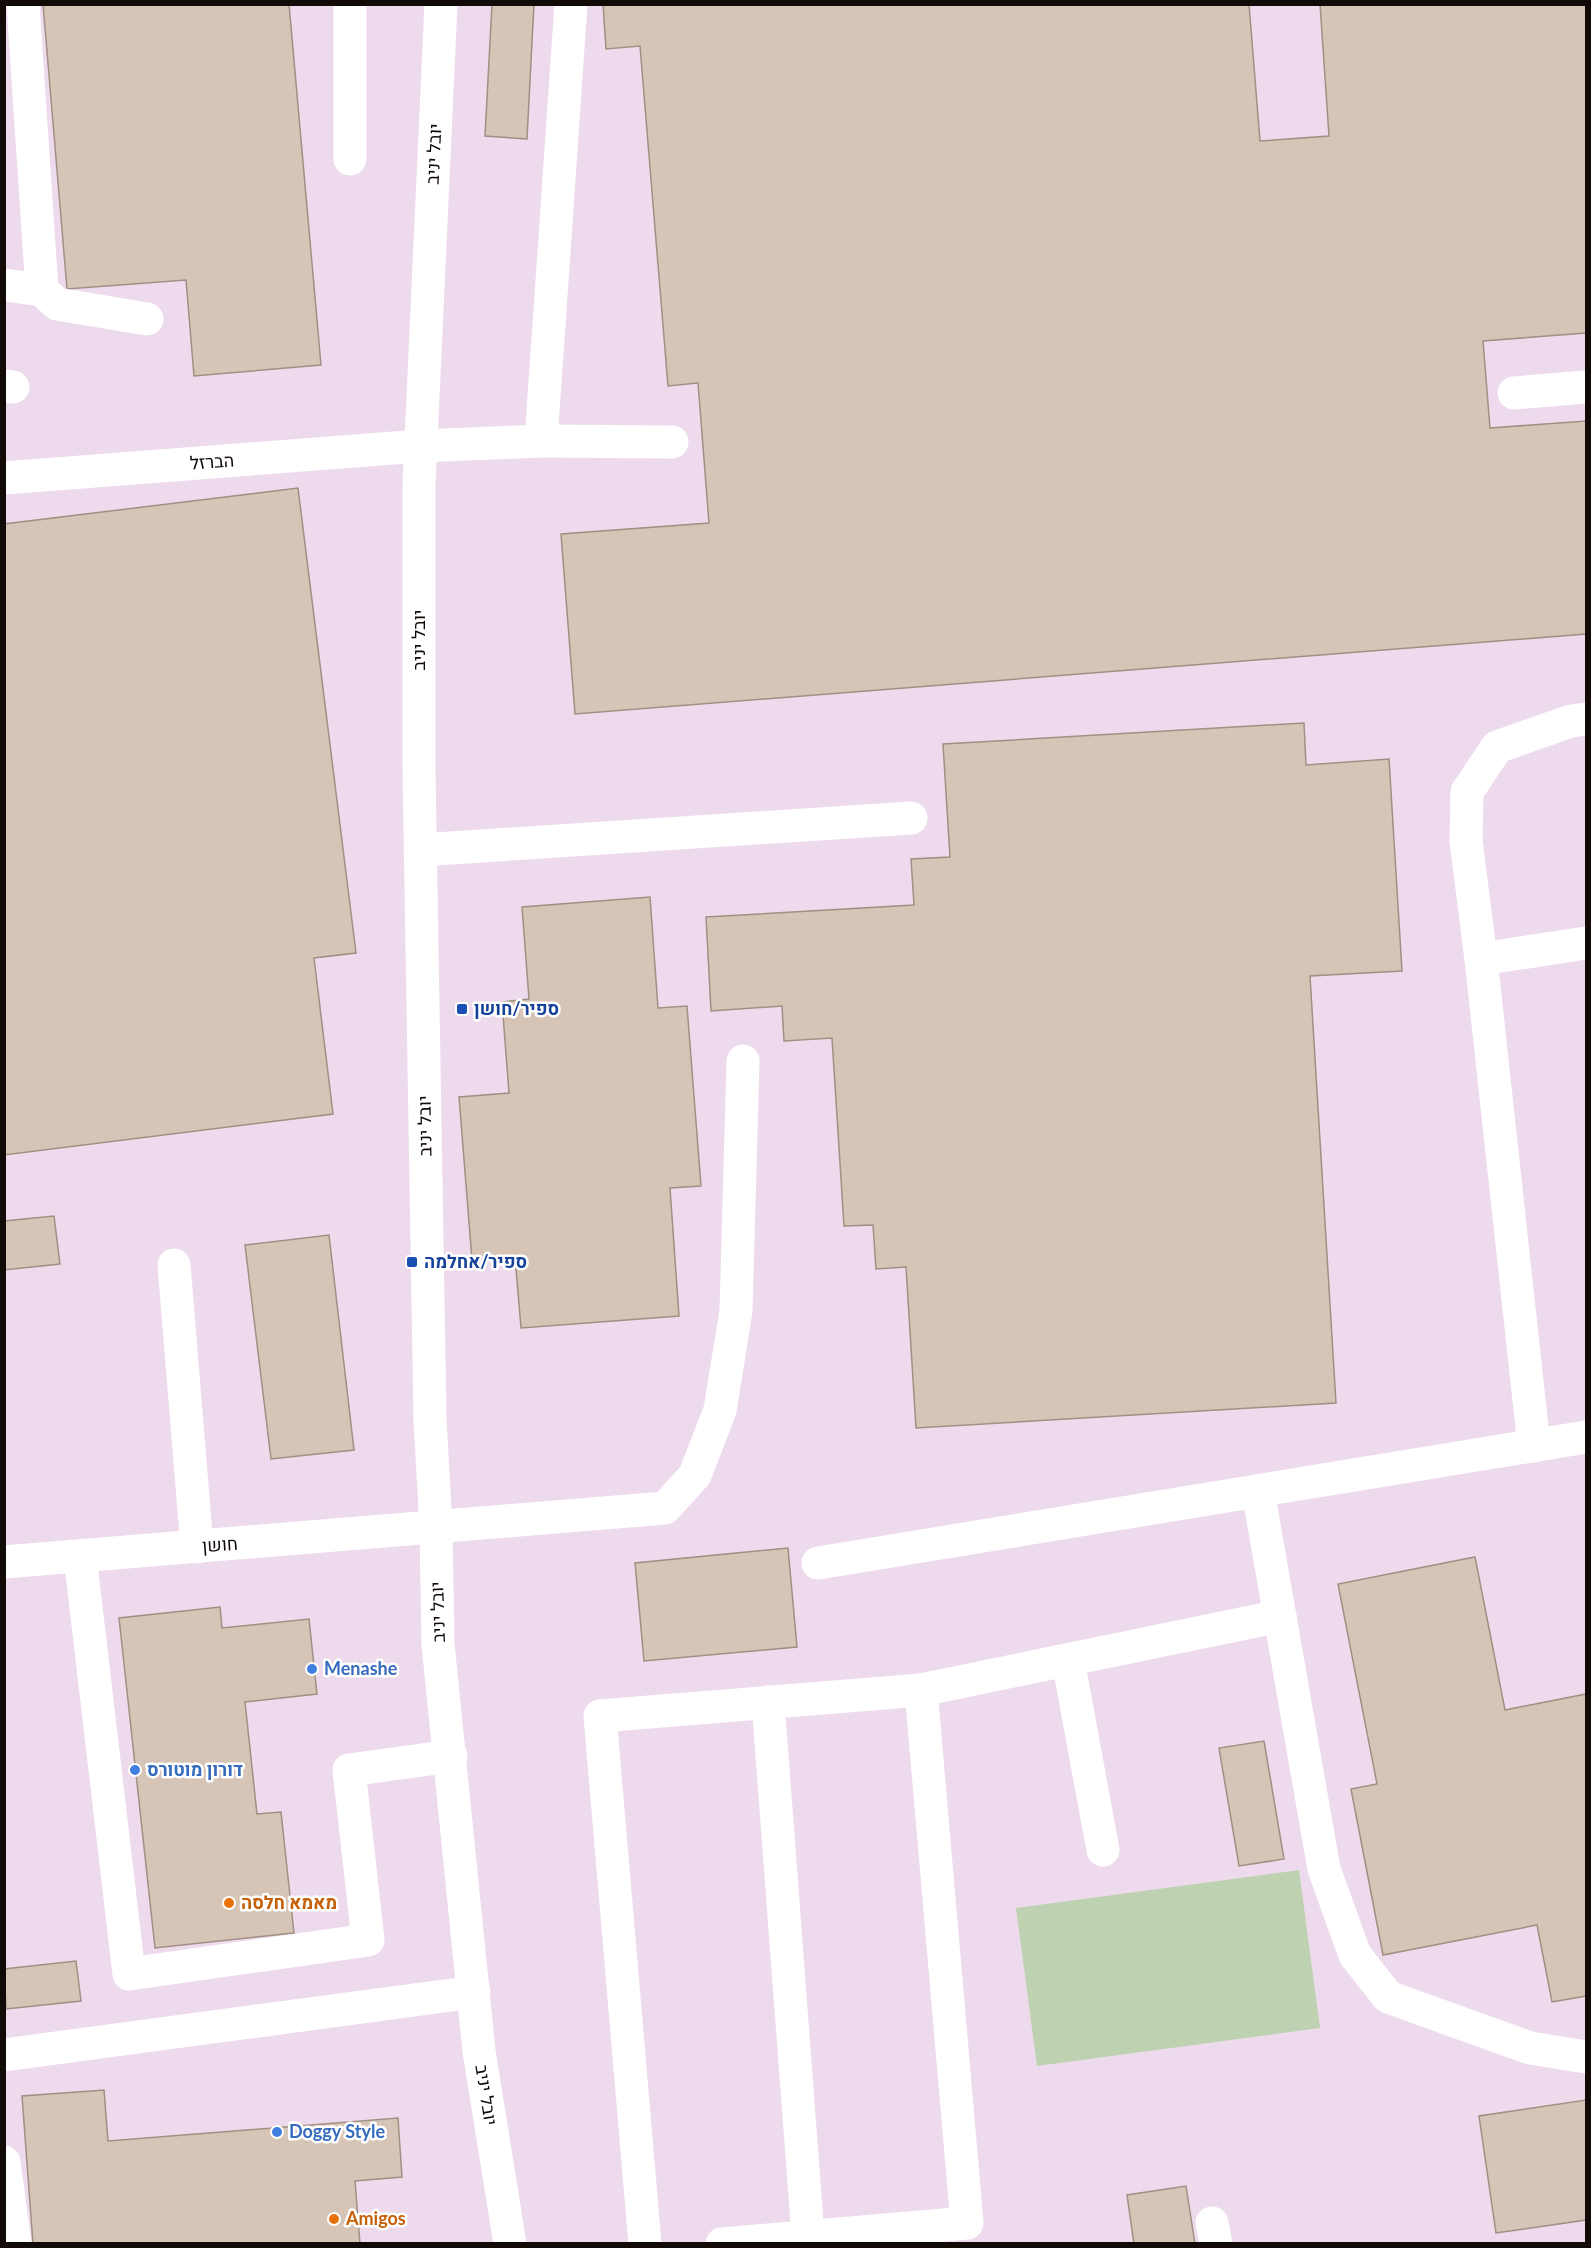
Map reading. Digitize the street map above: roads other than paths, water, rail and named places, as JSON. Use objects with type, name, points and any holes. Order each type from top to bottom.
[{"type":"street","points":[[23,4],[42,290]]},
{"type":"street","points":[[350,4],[350,159]]},
{"type":"street","name":"יובל יניב","points":[[441,4],[420,446],[420,850],[430,1407],[436,1528],[438,1644],[479,2051],[510,2244]]},
{"type":"street","points":[[541,441],[571,4]]},
{"type":"street","points":[[4,285],[42,290],[57,304],[147,319]]},
{"type":"street","points":[[1514,393],[1587,387]]},
{"type":"street","name":"הברזל","points":[[4,478],[420,446],[541,441],[672,442]]},
{"type":"street","points":[[1534,1446],[1466,841],[1467,792],[1497,747],[1571,721],[1587,719]]},
{"type":"street","points":[[420,850],[911,818]]},
{"type":"street","points":[[1480,959],[1587,943]]},
{"type":"street","name":"חושן","points":[[4,1562],[665,1508],[695,1475],[720,1410],[736,1311],[743,1061]]},
{"type":"street","points":[[174,1265],[197,1547]]},
{"type":"street","points":[[819,1563],[1587,1437]]},
{"type":"street","points":[[1258,1491],[1324,1869],[1355,1955],[1388,1997],[1530,2048],[1587,2057]]},
{"type":"street","points":[[80,1556],[129,1974],[368,1940],[349,1770],[451,1756]]},
{"type":"street","points":[[645,2244],[600,1716],[921,1690],[1280,1616]]},
{"type":"street","points":[[1068,1660],[1103,1850]]},
{"type":"street","points":[[722,2244],[967,2223],[921,1690]]},
{"type":"street","points":[[768,1702],[808,2236]]},
{"type":"street","points":[[4,2055],[474,1992]]},
{"type":"street","points":[[4,2163],[15,2244]]},
{"type":"place","name":"ספיר/חושן","points":[[462,1009]]},
{"type":"place","name":"ספיר/אחלמה","points":[[412,1262]]},
{"type":"place","name":"Menashe","points":[[312,1669]]},
{"type":"place","name":"דורון מוטורס","points":[[135,1770]]},
{"type":"place","name":"מאמא חלסה","points":[[229,1903]]},
{"type":"place","name":"Doggy Style","points":[[277,2132]]},
{"type":"place","name":"Amigos","points":[[334,2219]]}]
